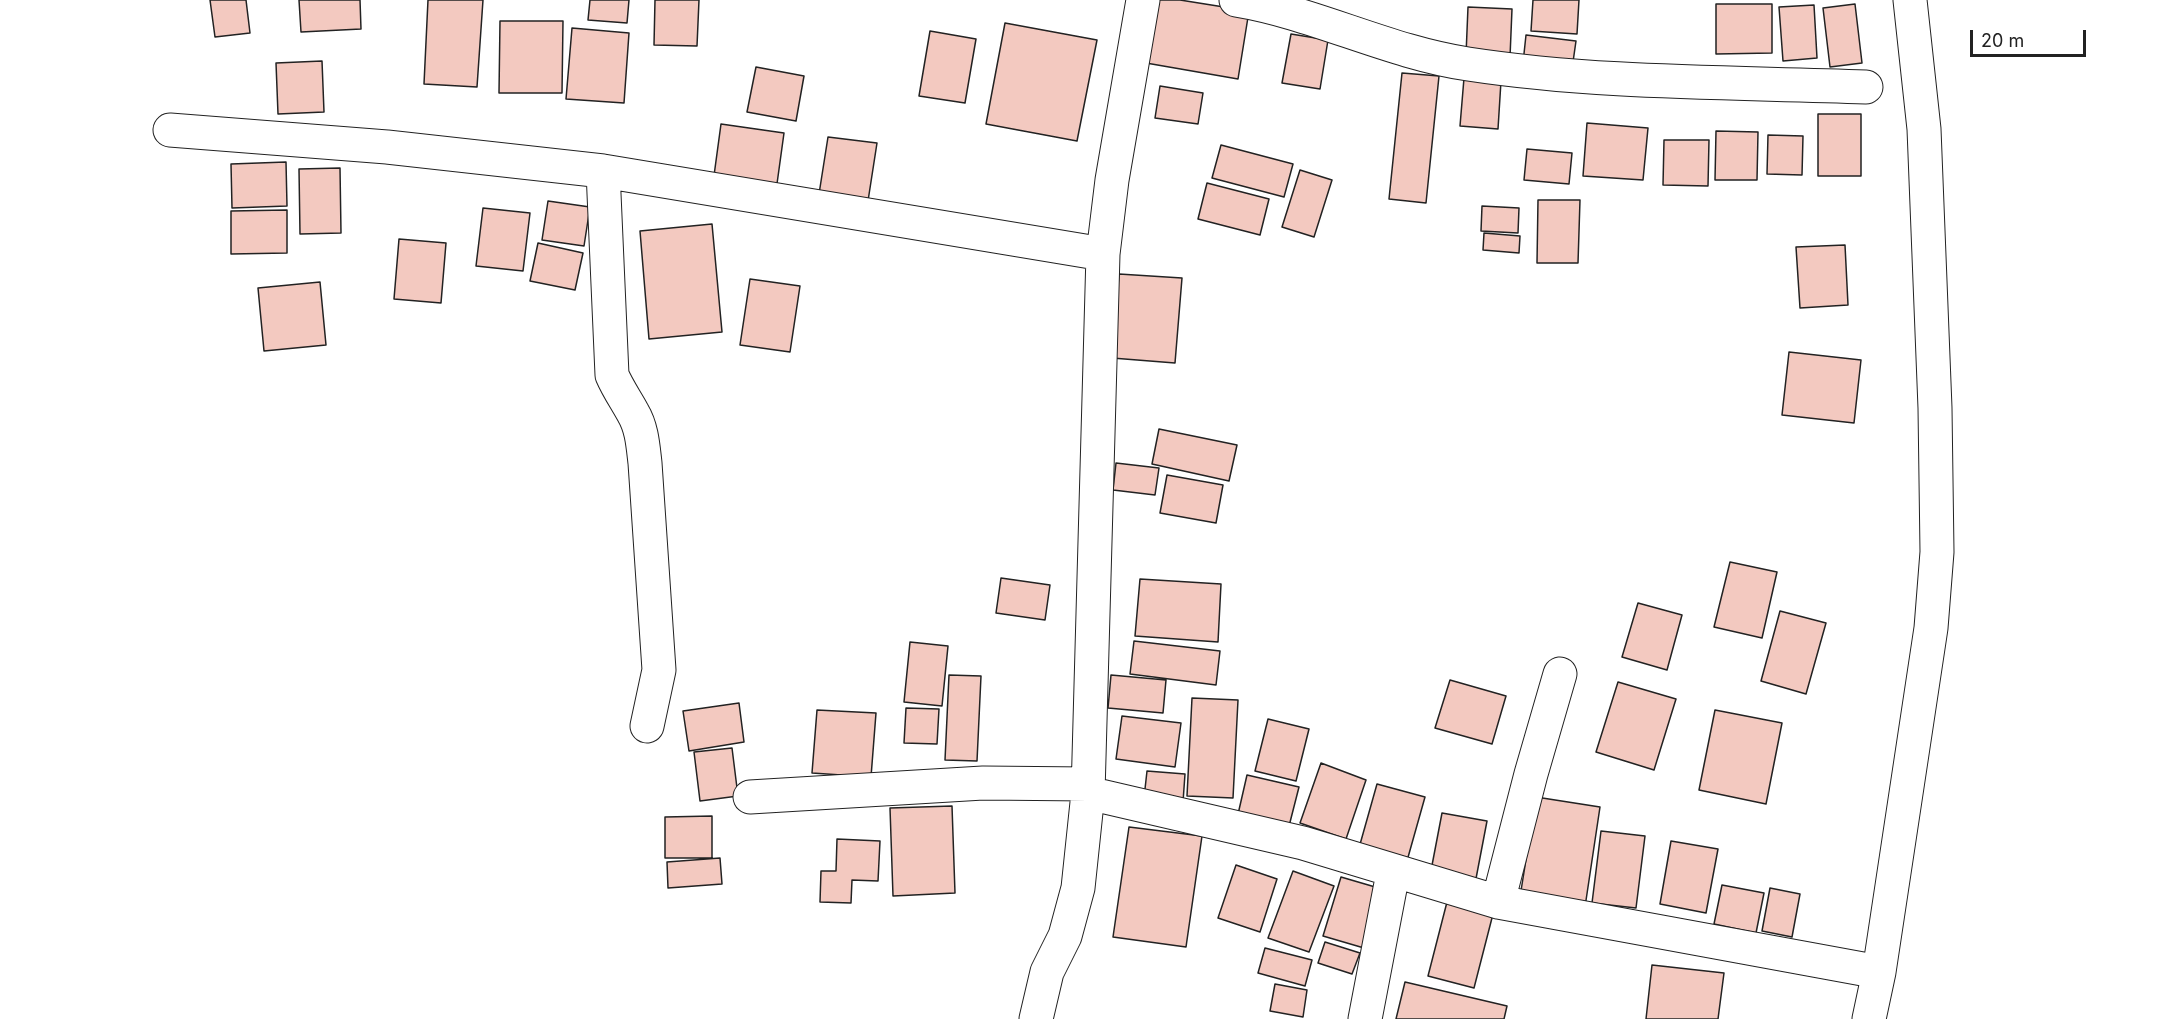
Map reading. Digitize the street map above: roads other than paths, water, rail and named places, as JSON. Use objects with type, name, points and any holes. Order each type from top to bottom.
[{"type":"street","points":[[1036,1019],[1047,972],[1065,936],[1078,888],[1088,789],[1103,254],[1112,180],[1143,0]]},
{"type":"street","points":[[1236,0],[1288,13],[1410,51],[1466,64],[1561,75],[1866,87]]},
{"type":"street","points":[[1869,1019],[1879,972],[1931,628],[1936,552],[1935,408],[1924,129],[1910,0]]},
{"type":"street","points":[[170,130],[387,147],[603,171],[1103,254]]},
{"type":"street","points":[[603,171],[612,375],[638,423],[645,463],[659,670],[658,685],[647,726]]},
{"type":"street","points":[[1498,902],[1560,674]]},
{"type":"street","points":[[750,797],[983,783],[1088,789],[1303,843],[1393,873],[1498,902],[1879,972]]},
{"type":"street","points":[[1365,1019],[1393,873]]}]
